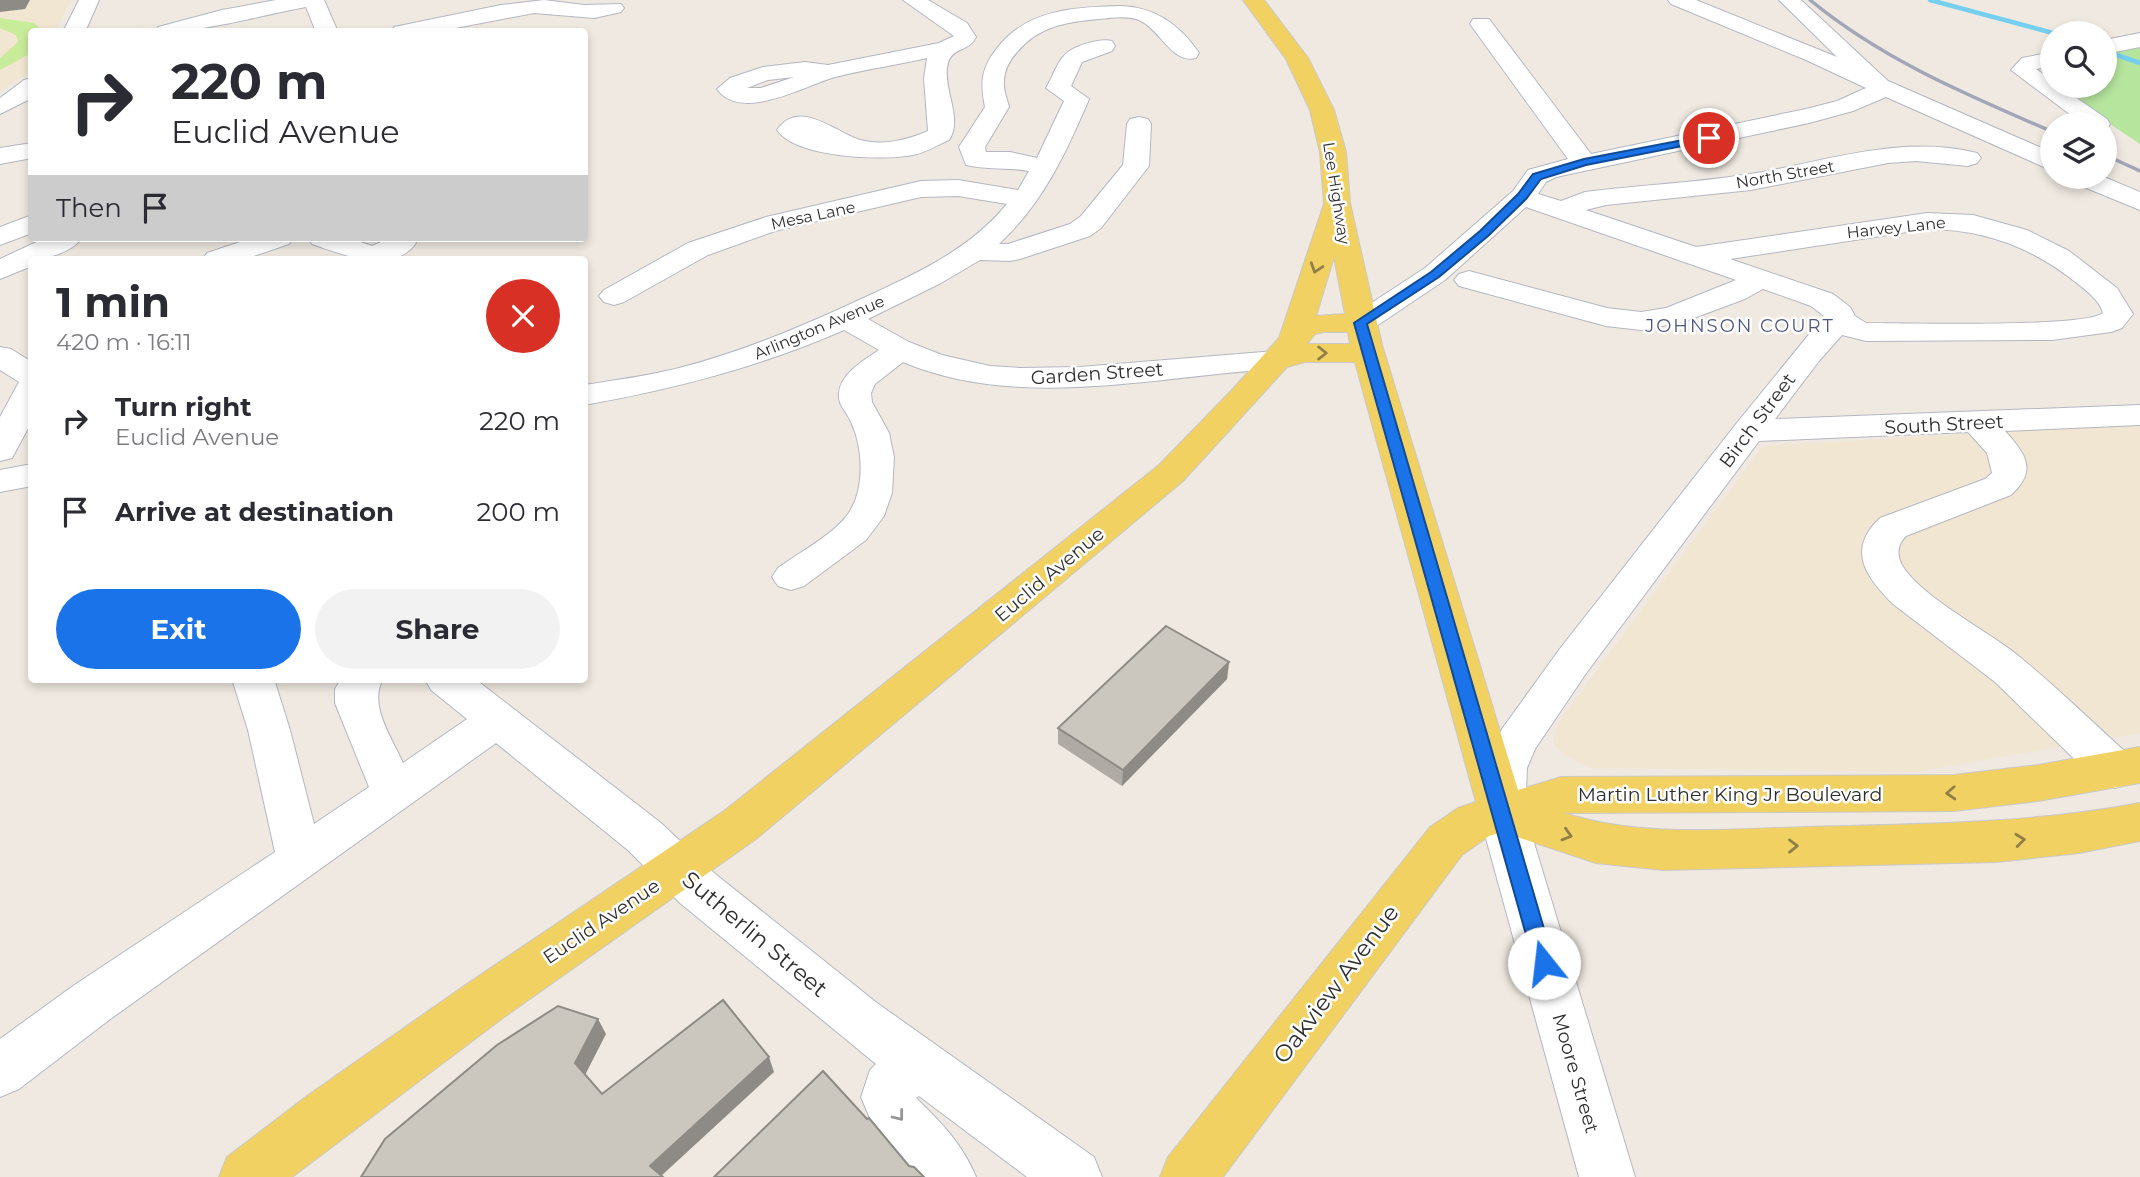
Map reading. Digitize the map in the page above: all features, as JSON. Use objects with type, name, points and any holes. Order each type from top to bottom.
[{"type":"main road","name":"Lee Highway","points":[[1253,0],[1277,28],[1308,77],[1322,110],[1333,152],[1337,203],[1364,338]]},
{"type":"main road","points":[[1337,203],[1285,349],[1305,353],[1364,338]]},
{"type":"main road","name":"Moore Street","points":[[1364,338],[1502,813]]},
{"type":"main road","name":"Euclid Avenue","points":[[247,1177],[326,1115],[482,1003],[751,817],[1171,473],[1285,349]]},
{"type":"main road","name":"Martin Luther King Jr Boulevard","points":[[1502,813],[1561,795],[1954,793],[2128,768]]},
{"type":"main road","points":[[1502,813],[1596,843],[1663,850],[1996,842],[2079,834],[2140,821]]},
{"type":"main road","name":"Oakview Avenue","points":[[1188,1177],[1446,841],[1474,822],[1502,813]]},
{"type":"street","points":[[76,28],[89,0]]},
{"type":"street","points":[[177,28],[235,7],[313,0],[325,28]]},
{"type":"street","points":[[828,72],[961,43],[965,37],[952,23],[913,0]]},
{"type":"street","points":[[1678,0],[1744,14],[1880,86],[2040,157]]},
{"type":"street","points":[[1789,0],[1880,86]]},
{"type":"street","points":[[422,28],[525,7],[551,7],[594,13],[614,8]]},
{"type":"street","points":[[1046,167],[1010,160],[975,160],[972,147],[996,107],[993,71],[1033,25],[1051,19],[1101,13],[1143,14],[1188,53]]},
{"type":"street","points":[[1481,24],[1516,69],[1555,129],[1584,162]]},
{"type":"street","points":[[2117,45],[2140,40]]},
{"type":"street","name":"Arlington Avenue","points":[[588,395],[690,375],[751,356],[846,318],[935,276],[974,251],[999,229],[1025,199],[1046,167],[1077,99],[1058,88],[1073,58],[1104,46]]},
{"type":"street","points":[[853,146],[911,148],[940,135],[942,110],[936,92],[936,73],[941,52],[945,48]]},
{"type":"street","points":[[2040,61],[2029,63],[2022,69],[2040,82]]},
{"type":"street","points":[[1364,338],[1511,208],[1537,176],[1584,162],[1808,116],[1875,95],[1880,91],[1880,86]]},
{"type":"street","points":[[0,102],[28,89]]},
{"type":"street","points":[[0,107],[28,90]]},
{"type":"street","points":[[2062,98],[2081,112]]},
{"type":"street","points":[[974,251],[1010,253],[1080,230],[1091,222],[1136,166],[1139,124]]},
{"type":"street","points":[[0,156],[28,151]]},
{"type":"street","name":"North Street","points":[[1567,212],[1585,200],[1748,183],[1894,156],[1935,153],[1968,158]]},
{"type":"street","name":"Mesa Lane","points":[[614,296],[698,249],[766,225],[940,187],[1025,199]]},
{"type":"street","points":[[2110,189],[2140,202]]},
{"type":"street","points":[[1511,208],[1567,212],[1822,300],[1839,313],[1840,320]]},
{"type":"street","name":"Harvey Lane","points":[[1694,256],[1927,221],[1957,221],[2007,232],[2061,258],[2107,294],[2117,306],[2118,314],[2111,322],[2100,326],[2052,331],[1866,332],[1855,330],[1840,320]]},
{"type":"street","points":[[0,237],[28,225]]},
{"type":"street","points":[[30,256],[60,242]]},
{"type":"street","points":[[226,256],[267,242]]},
{"type":"street","points":[[333,242],[370,255],[383,253],[402,243]]},
{"type":"street","points":[[0,270],[28,257]]},
{"type":"street","points":[[1469,280],[1606,317],[1641,321],[1672,316],[1735,293],[1760,279]]},
{"type":"street","name":"Garden Street","points":[[846,318],[900,350],[965,371],[1013,378],[1048,379],[1285,349]]},
{"type":"street","name":"Birch Street","points":[[1502,813],[1505,768],[1517,741],[1581,650],[1748,431],[1808,354],[1840,320]]},
{"type":"street","points":[[791,577],[865,518],[874,495],[878,472],[867,421],[854,396],[856,386],[864,376],[900,350]]},
{"type":"street","points":[[0,356],[28,374]]},
{"type":"street","points":[[0,450],[28,395]]},
{"type":"street","name":"South Street","points":[[1748,431],[2140,415]]},
{"type":"street","points":[[1977,422],[2007,455],[2011,464],[2009,477],[1998,487],[1893,527],[1883,536],[1880,556],[1886,572],[1902,590],[2010,671],[2128,768]]},
{"type":"street","points":[[0,481],[28,476]]},
{"type":"street","points":[[254,683],[269,730],[300,860]]},
{"type":"street","points":[[360,683],[356,689],[356,703],[394,793]]},
{"type":"street","name":"Sutherlin Street","points":[[451,683],[645,837],[696,888],[859,1020],[1074,1177]]},
{"type":"street","points":[[0,1071],[198,927],[300,860],[497,719]]},
{"type":"street","name":"Moore Street","points":[[1502,813],[1607,1177]]},
{"type":"street","points":[[914,1061],[890,1088],[887,1097],[896,1116],[928,1147],[947,1177]]},
{"type":"shaded area","points":[[0,0],[71,0],[57,28],[28,28],[28,73],[0,91]]},
{"type":"shaded area","points":[[2140,424],[2140,733],[1915,772],[1590,768],[1564,755],[1553,743],[1557,724],[1763,446]]},
{"type":"green space","points":[[0,18],[34,23],[40,28],[28,28],[28,55],[0,70],[0,58],[18,42],[16,35],[0,28]]},
{"type":"green space","points":[[2140,45],[2140,144],[2117,129],[2117,112],[2092,112],[2071,98],[2117,98],[2117,50]]},
{"type":"building","points":[[1166,626],[1229,662],[1123,770],[1058,728]]},
{"type":"building","points":[[723,1000],[769,1057],[650,1166],[663,1177],[361,1177],[385,1139],[497,1045],[558,1006],[598,1019],[575,1063],[602,1094]]},
{"type":"building","points":[[823,1071],[867,1119],[869,1118],[909,1166],[914,1167],[924,1177],[714,1177]]},
{"type":"waterway","points":[[1930,0],[2040,30]]},
{"type":"waterway","points":[[2117,55],[2140,63]]},
{"type":"railway","points":[[1810,0],[1867,41],[1896,58],[1958,90],[2040,126]]},
{"type":"railway","points":[[2117,160],[2140,171]]},
{"type":"district","name":"JOHNSON COURT","points":[[1740,326]]},
{"type":"route","points":[[1544,963],[1360,323],[1435,274],[1484,234],[1522,197],[1537,176],[1584,162],[1709,138]]}]
